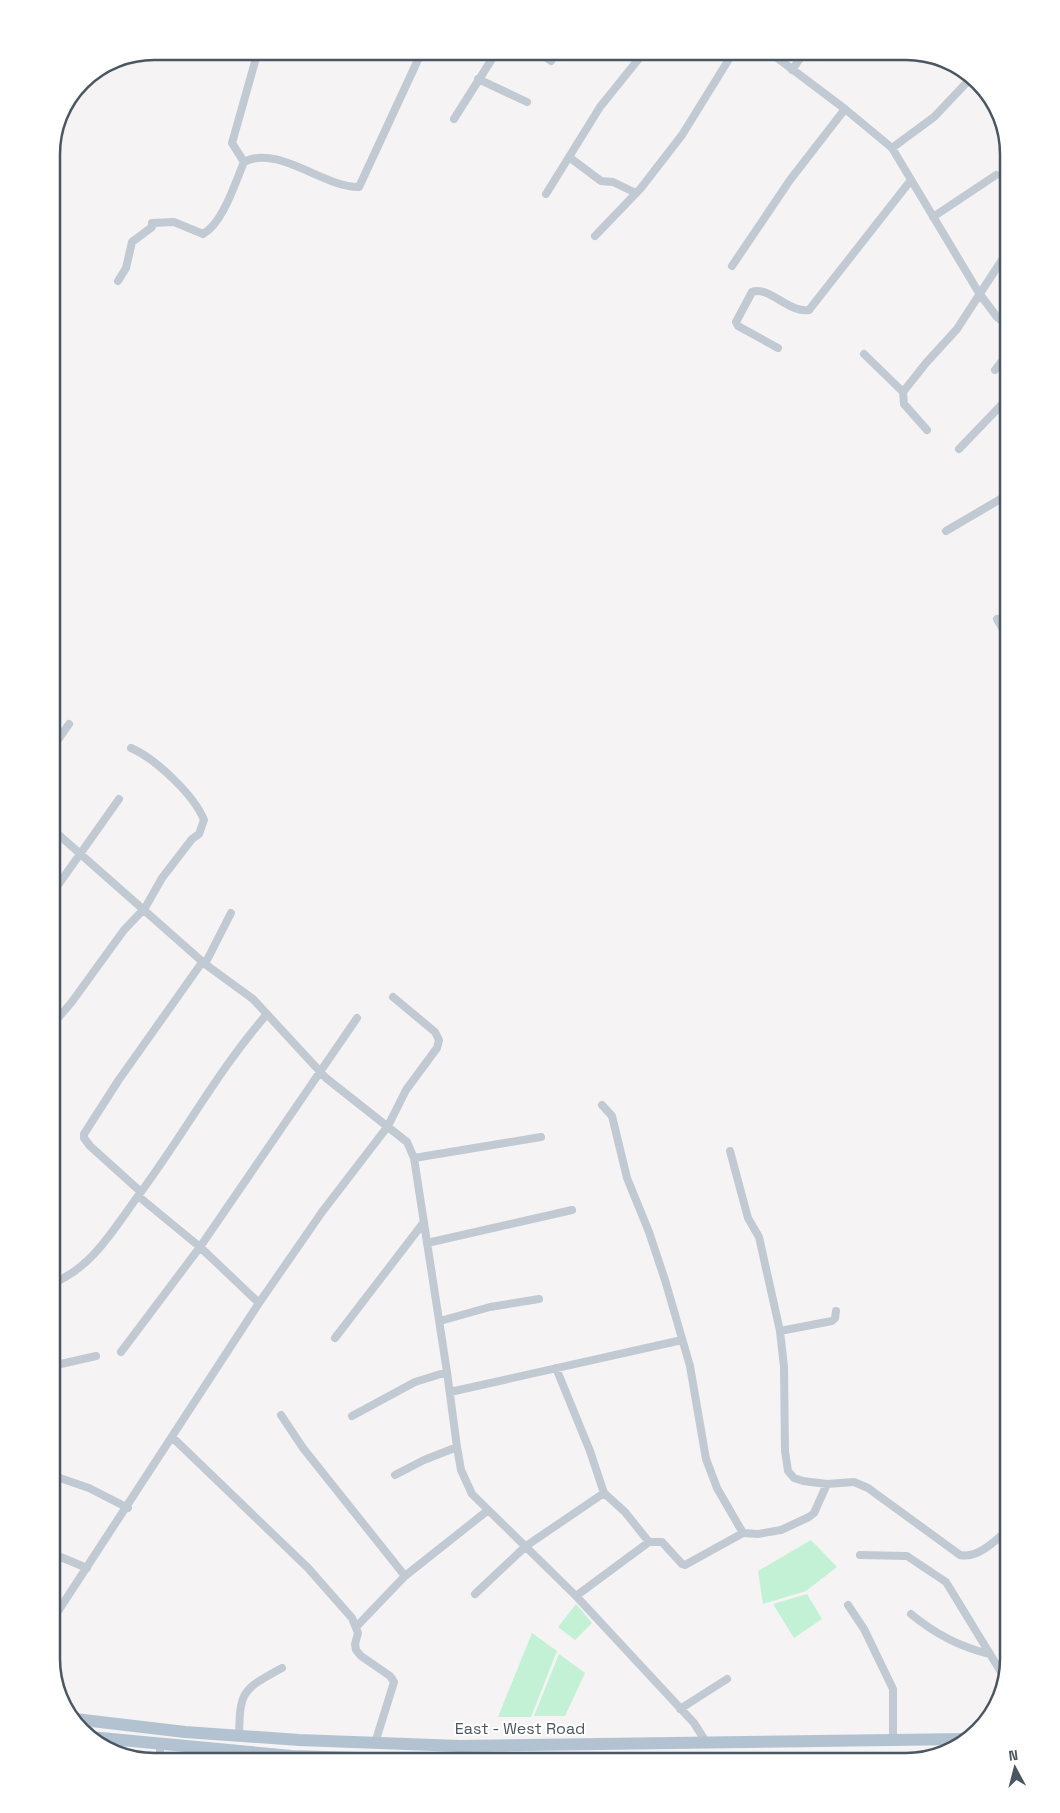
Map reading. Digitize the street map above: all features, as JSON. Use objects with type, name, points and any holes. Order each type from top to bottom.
[{"type":"main road","name":"East - West Road","points":[[82,1720],[240,1736],[470,1746],[955,1739]]},
{"type":"main road","name":"East - West Road","points":[[103,1737],[215,1753]]},
{"type":"street","points":[[244,162],[232,143],[255,60]]},
{"type":"street","points":[[118,281],[126,268],[132,242],[152,227],[152,223],[174,222],[203,234],[210,230],[219,220],[244,162],[256,157],[273,159],[346,185],[359,187],[418,60]]},
{"type":"street","points":[[454,119],[491,60]]},
{"type":"street","points":[[546,194],[600,107],[638,60]]},
{"type":"street","points":[[595,236],[636,193],[682,135],[728,60]]},
{"type":"street","points":[[779,60],[845,109],[892,148],[979,293],[1000,320]]},
{"type":"street","points":[[792,70],[800,60]]},
{"type":"street","points":[[478,79],[527,102]]},
{"type":"street","points":[[892,148],[934,117],[967,83]]},
{"type":"street","points":[[732,266],[790,180],[845,109]]},
{"type":"street","points":[[569,157],[600,181],[613,182],[636,193]]},
{"type":"street","points":[[933,217],[996,175]]},
{"type":"street","points":[[778,348],[738,326],[736,322],[752,292],[759,291],[798,310],[809,310],[911,180]]},
{"type":"street","points":[[903,392],[926,363],[958,329],[1000,262]]},
{"type":"street","points":[[864,354],[903,392],[904,404],[927,430]]},
{"type":"street","points":[[995,370],[1000,364]]},
{"type":"street","points":[[960,449],[999,409]]},
{"type":"street","points":[[946,531],[1000,499]]},
{"type":"street","points":[[997,619],[1000,624]]},
{"type":"street","points":[[60,738],[70,724]]},
{"type":"street","points":[[60,1016],[124,930],[145,908],[162,878],[192,839],[199,834],[204,820],[199,808],[147,755],[132,748]]},
{"type":"street","points":[[60,882],[119,799]]},
{"type":"street","points":[[60,836],[145,908],[204,962],[253,999],[320,1071],[407,1142],[414,1158],[440,1321],[456,1447],[462,1470],[472,1494],[576,1596],[694,1723],[706,1742]]},
{"type":"street","points":[[232,913],[204,962],[118,1080],[84,1134],[90,1146],[260,1303]]},
{"type":"street","points":[[60,1608],[128,1508],[172,1436],[260,1303],[322,1212],[388,1126],[406,1090],[437,1048],[439,1040],[435,1032],[393,997]]},
{"type":"street","points":[[60,1281],[94,1255],[176,1143],[240,1046],[267,1014]]},
{"type":"street","points":[[121,1352],[200,1247],[357,1018]]},
{"type":"street","points":[[602,1105],[612,1116],[627,1178],[649,1232],[690,1366],[706,1459],[716,1488],[743,1533]]},
{"type":"street","points":[[414,1158],[541,1137]]},
{"type":"street","points":[[730,1151],[748,1218],[759,1237],[780,1331],[784,1367],[786,1463],[794,1478],[827,1484],[854,1482],[868,1488],[960,1555],[968,1557],[974,1555],[1000,1536]]},
{"type":"street","points":[[427,1243],[572,1210]]},
{"type":"street","points":[[335,1338],[424,1222]]},
{"type":"street","points":[[440,1321],[490,1307],[539,1299]]},
{"type":"street","points":[[780,1331],[832,1321],[835,1318],[836,1311]]},
{"type":"street","points":[[450,1392],[682,1340]]},
{"type":"street","points":[[60,1365],[96,1356]]},
{"type":"street","points":[[556,1368],[590,1451],[604,1493],[626,1512],[649,1542]]},
{"type":"street","points":[[352,1416],[415,1382],[447,1372]]},
{"type":"street","points":[[281,1415],[303,1448],[405,1576]]},
{"type":"street","points":[[172,1436],[308,1568],[352,1618],[356,1626],[356,1650],[360,1656],[390,1676],[394,1682],[376,1743]]},
{"type":"street","points":[[395,1475],[424,1460],[456,1447]]},
{"type":"street","points":[[60,1478],[89,1488],[128,1508]]},
{"type":"street","points":[[576,1596],[649,1542],[662,1542],[682,1564],[686,1565],[743,1533],[758,1534],[781,1530],[814,1513],[827,1484]]},
{"type":"street","points":[[475,1594],[526,1546],[604,1493]]},
{"type":"street","points":[[356,1626],[405,1576],[488,1511]]},
{"type":"street","points":[[860,1555],[907,1556],[946,1582],[961,1611],[999,1668]]},
{"type":"street","points":[[60,1557],[87,1568]]},
{"type":"street","points":[[848,1605],[864,1629],[893,1689],[893,1739]]},
{"type":"street","points":[[911,1614],[947,1640],[971,1650],[990,1654]]},
{"type":"street","points":[[240,1736],[241,1701],[244,1693],[282,1668]]},
{"type":"street","points":[[680,1709],[727,1679]]},
{"type":"street","points":[[160,1744],[160,1753]]},
{"type":"green space","points":[[811,1540],[837,1567],[806,1591],[763,1604],[758,1571]]},
{"type":"green space","points":[[807,1594],[822,1619],[794,1638],[773,1604]]},
{"type":"green space","points":[[576,1604],[592,1623],[575,1640],[558,1627]]},
{"type":"green space","points":[[532,1633],[557,1651],[531,1717],[498,1717]]},
{"type":"green space","points":[[559,1654],[585,1673],[565,1716],[534,1716]]}]
